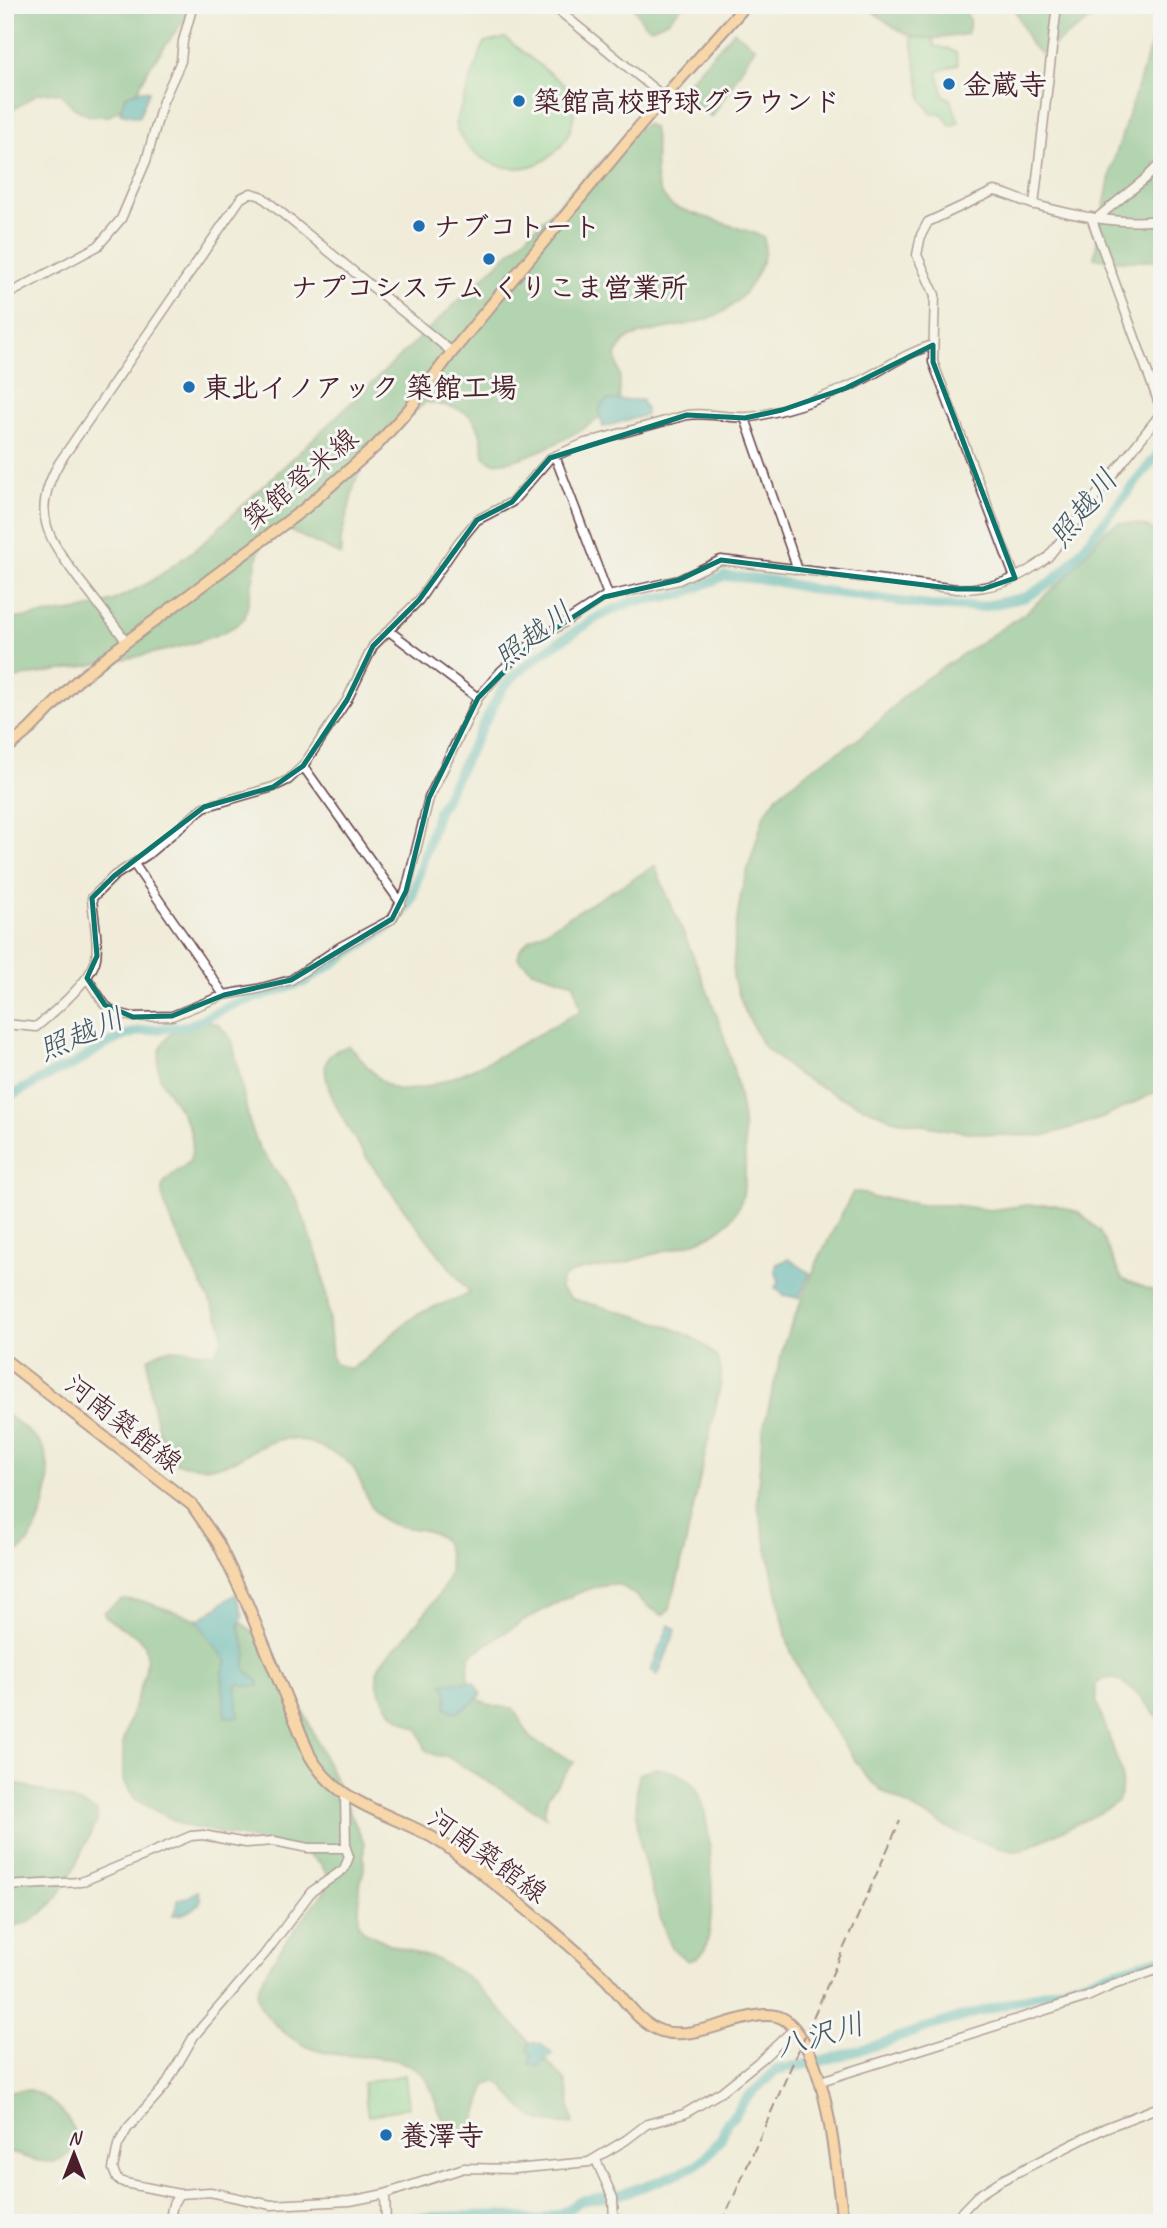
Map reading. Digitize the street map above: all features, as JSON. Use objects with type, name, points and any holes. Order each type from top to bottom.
[{"type":"main road","name":"築館登米線","points":[[5,750],[30,729],[76,682],[304,509],[347,473],[411,407],[452,352],[664,97],[746,5]]},
{"type":"main road","name":"河南築館線","points":[[5,1360],[174,1491],[205,1523],[246,1601],[310,1756],[319,1772],[345,1795],[412,1826],[452,1850],[607,1979],[648,2025],[660,2031],[687,2035],[767,2014],[785,2019],[795,2028]]},
{"type":"main road","points":[[795,2028],[813,2058],[821,2081],[842,2213],[852,2223]]},
{"type":"street","points":[[5,296],[98,246],[121,219],[146,161],[163,101],[181,61],[183,41],[193,5]]},
{"type":"street","points":[[552,5],[664,97]]},
{"type":"street","points":[[1034,205],[1058,5]]},
{"type":"street","points":[[1094,217],[1162,162]]},
{"type":"street","points":[[1015,578],[933,362],[935,295],[917,255],[925,226],[928,222],[989,192],[999,192],[1034,205],[1094,217],[1125,221],[1162,220]]},
{"type":"street","points":[[127,642],[54,547],[44,515],[45,497],[50,478],[59,463],[241,198],[251,193],[261,196],[452,352]]},
{"type":"street","points":[[87,978],[105,1005],[113,1012],[133,1017],[172,1016],[224,995],[291,980],[340,947],[392,919],[401,903],[429,799],[478,698],[501,671],[530,645],[608,595],[679,580],[721,560],[957,589],[991,587],[1033,569],[1061,544],[1162,412],[1094,217]]},
{"type":"street","points":[[5,1024],[36,1027],[87,978],[97,956],[92,898],[114,876],[175,833],[204,807],[273,787],[288,780],[303,766],[347,700],[373,646],[419,600],[477,520],[512,502],[550,458],[585,443],[687,415],[704,412],[745,418],[782,410],[846,388],[919,349],[933,345]]},
{"type":"street","points":[[745,418],[798,570]]},
{"type":"street","points":[[555,456],[608,595]]},
{"type":"street","points":[[389,631],[478,698]]},
{"type":"street","points":[[303,766],[401,903]]},
{"type":"street","points":[[134,864],[224,995]]},
{"type":"street","points":[[345,1795],[346,1849],[349,1857],[344,1868],[312,1892],[264,1955],[194,2036],[164,2086],[127,2129],[118,2145],[113,2169],[117,2179],[179,2194],[210,2192],[271,2205],[350,2202],[386,2194],[464,2168],[514,2169],[596,2160],[647,2124],[684,2114],[721,2092],[795,2028]]},
{"type":"street","points":[[5,1886],[81,1882],[191,1836],[203,1835],[246,1843],[274,1841],[308,1848],[346,1849]]},
{"type":"street","points":[[821,2081],[848,2070],[1087,1997],[1162,1968]]},
{"type":"street","points":[[951,2223],[977,2196],[1000,2181],[1105,2129],[1162,2106]]},
{"type":"street","points":[[596,2160],[613,2198],[614,2223]]},
{"type":"street","points":[[169,2223],[173,2204],[179,2194]]},
{"type":"street","points":[[386,2194],[386,2223]]},
{"type":"street","points":[[822,2223],[842,2213]]},
{"type":"highlighted area","points":[[933,345],[933,362],[1015,578],[983,589],[957,589],[721,560],[679,580],[604,597],[530,645],[478,698],[429,798],[406,891],[392,919],[291,980],[224,995],[172,1016],[133,1017],[105,1005],[87,978],[97,956],[92,898],[114,876],[204,807],[273,787],[303,766],[347,700],[373,646],[419,600],[477,520],[512,502],[550,458],[687,415],[745,418],[782,410],[846,388]]},
{"type":"green space","points":[[5,5],[195,5],[149,68],[133,100],[109,116],[90,116],[74,108],[61,94],[53,92],[37,94],[5,115]]},
{"type":"green space","points":[[632,5],[683,5],[669,20],[652,28],[644,24]]},
{"type":"green space","points":[[864,5],[961,5],[969,19],[969,30],[967,34],[948,37],[911,36]]},
{"type":"green space","points":[[1013,5],[1111,5],[1041,54],[1030,44]]},
{"type":"green space","points":[[1155,5],[1162,5],[1162,151],[1156,164],[1156,177],[1162,188],[1162,261],[1094,258],[1112,166],[1156,29]]},
{"type":"green space","points":[[910,29],[933,36],[934,46],[956,53],[958,64],[937,72],[944,96],[950,99],[959,122],[951,126],[941,113],[931,113],[922,99]]},
{"type":"green space","points":[[734,31],[755,47],[712,117],[680,91]]},
{"type":"green space","name":"築館高校野球グラウンド","points":[[505,38],[576,94],[573,121],[567,137],[555,152],[541,162],[524,167],[491,163],[476,154],[464,142],[455,125],[484,43]]},
{"type":"green space","points":[[646,124],[653,128],[657,181],[665,199],[674,207],[763,236],[765,251],[759,269],[745,292],[732,305],[703,320],[631,337],[623,343],[616,355],[620,377],[619,403],[609,412],[539,451],[504,462],[491,462],[484,456],[479,430],[468,415],[461,410],[426,402],[371,449],[356,479],[341,539],[341,555],[286,529],[266,537],[259,550],[245,617],[231,628],[207,639],[139,656],[16,678],[5,675],[5,620],[82,610],[113,601],[152,581],[201,545],[527,236],[624,139]]},
{"type":"green space","points":[[1118,523],[1148,527],[1162,540],[1162,1089],[1100,1119],[1043,1136],[995,1135],[892,1119],[798,1075],[763,1046],[744,1009],[733,978],[735,933],[741,893],[764,815],[777,796],[811,769],[857,740],[882,719],[910,689],[1025,613],[1063,580],[1106,530]]},
{"type":"green space","points":[[655,866],[714,1007],[726,1043],[742,1116],[744,1183],[741,1201],[735,1214],[716,1232],[679,1247],[618,1265],[577,1271],[564,1277],[561,1283],[560,1289],[572,1299],[651,1320],[691,1337],[718,1360],[721,1382],[669,1610],[663,1615],[624,1587],[606,1585],[587,1590],[543,1610],[470,1656],[468,1680],[475,1696],[490,1705],[513,1708],[531,1739],[574,1762],[548,1796],[544,1813],[547,1818],[446,1756],[437,1756],[426,1750],[418,1729],[396,1716],[381,1694],[377,1677],[381,1664],[433,1603],[448,1577],[449,1557],[442,1539],[427,1531],[385,1521],[372,1507],[349,1463],[305,1441],[282,1439],[217,1466],[194,1466],[170,1461],[154,1411],[148,1359],[164,1350],[172,1349],[215,1353],[222,1340],[222,1325],[177,1234],[163,1199],[163,1185],[189,1162],[192,1139],[185,1118],[161,1079],[159,1061],[161,1049],[168,1037],[181,1028],[204,1020],[219,1025],[232,1040],[249,1121],[259,1148],[296,1198],[320,1262],[327,1297],[332,1357],[335,1364],[350,1369],[410,1320],[470,1293],[381,1178],[357,1142],[338,1109],[327,1081],[327,1060],[331,1054],[349,1046],[376,1076],[389,1086],[396,1089],[413,1089],[462,1074],[581,1010],[574,983],[532,970],[518,958],[520,949],[529,940]]},
{"type":"green space","points":[[853,1192],[873,1198],[921,1205],[953,1205],[990,1210],[1028,1205],[1056,1205],[1078,1212],[1099,1230],[1122,1279],[1162,1294],[1162,1723],[1141,1698],[1123,1683],[1105,1679],[1096,1684],[1096,1700],[1122,1774],[1118,1801],[1102,1812],[1022,1850],[999,1848],[954,1831],[882,1791],[866,1776],[816,1704],[789,1647],[757,1503],[762,1435],[785,1340],[819,1258]]},
{"type":"green space","points":[[5,1413],[30,1432],[42,1446],[47,1458],[48,1487],[45,1503],[34,1532],[18,1552],[5,1550]]},
{"type":"green space","points":[[122,1599],[142,1601],[194,1618],[242,1623],[264,1642],[295,1693],[364,1843],[359,1910],[359,1922],[363,1931],[394,1946],[438,1960],[466,1976],[489,1997],[566,2082],[573,2124],[548,2123],[531,2116],[501,2084],[494,2081],[487,2084],[472,2130],[468,2134],[456,2132],[442,2117],[429,2085],[415,2068],[385,2058],[332,2054],[316,2050],[289,2036],[266,2015],[258,1999],[259,1985],[275,1957],[327,1888],[328,1876],[320,1863],[303,1851],[183,1825],[136,1800],[123,1780],[123,1741],[145,1674],[147,1656],[145,1645],[138,1637],[104,1615],[104,1612]]},
{"type":"green space","points":[[655,1768],[675,1772],[696,1788],[707,1826],[712,1895],[709,1935],[704,1951],[688,1961],[675,1951],[667,1938],[647,1874],[637,1824],[639,1774]]},
{"type":"green space","points":[[5,1779],[86,1806],[97,1812],[97,1822],[63,1889],[52,1904],[39,1916],[23,1924],[5,1926]]},
{"type":"green space","points":[[405,2075],[409,2107],[368,2116],[363,2083]]},
{"type":"green space","points":[[30,2090],[56,2106],[74,2131],[71,2150],[58,2161],[41,2161],[5,2151],[5,2091]]},
{"type":"water","points":[[143,90],[149,91],[139,117],[120,113],[125,96]]},
{"type":"water","points":[[608,400],[642,400],[646,415],[603,427],[599,412],[602,403]]},
{"type":"water","points":[[789,1259],[810,1273],[799,1298],[784,1295],[775,1288],[779,1281],[775,1270],[777,1264]]},
{"type":"water","points":[[236,1594],[243,1616],[239,1626],[247,1654],[244,1663],[259,1682],[259,1686],[239,1683],[236,1688],[239,1717],[225,1717],[222,1673],[227,1662],[197,1621]]},
{"type":"water","points":[[669,1625],[676,1630],[658,1675],[651,1670]]},
{"type":"water","points":[[474,1682],[481,1695],[455,1713],[446,1707],[447,1690],[443,1684]]},
{"type":"water","points":[[198,1891],[201,1900],[196,1907],[173,1915],[177,1908],[177,1899]]},
{"type":"water","points":[[532,2042],[542,2045],[552,2054],[537,2067],[530,2064],[532,2054],[528,2051]]},
{"type":"waterway","name":"照越川","points":[[5,1095],[14,1094],[71,1066],[126,1035],[188,1026],[232,1005],[304,982],[386,929],[410,903],[437,814],[503,687],[548,649],[601,615],[634,601],[680,595],[724,576],[770,580],[817,590],[930,606],[980,607],[1026,597],[1051,582],[1068,567],[1162,449]]},
{"type":"waterway","name":"八沢川","points":[[366,2223],[410,2218],[502,2215],[537,2221],[563,2213],[579,2201],[621,2194],[695,2166],[721,2139],[727,2122],[744,2101],[776,2070],[822,2061],[1162,1958]]},
{"type":"railway","points":[[722,2223],[900,1821]]},
{"type":"place","name":"金蔵寺","points":[[949,84]]},
{"type":"place","name":"築館高校野球グラウンド","points":[[519,101]]},
{"type":"place","name":"ナブコトート","points":[[419,226]]},
{"type":"place","name":"ナプコシステム くりこま営業所","points":[[489,259]]},
{"type":"place","name":"東北イノアック 築館工場","points":[[189,387]]},
{"type":"place","name":"養澤寺","points":[[386,2135]]}]
